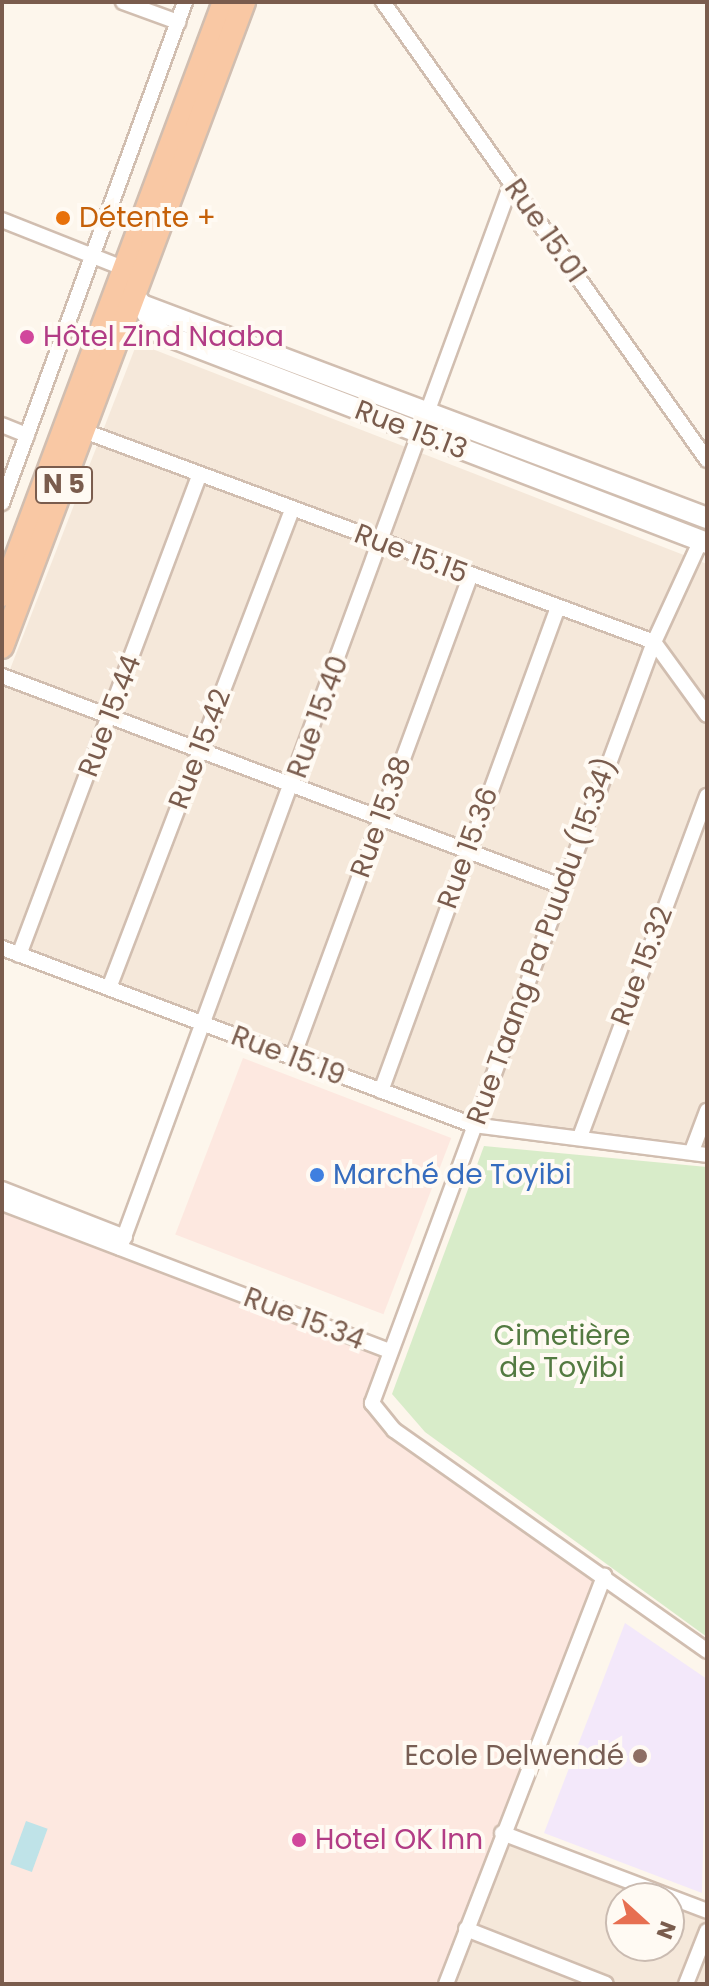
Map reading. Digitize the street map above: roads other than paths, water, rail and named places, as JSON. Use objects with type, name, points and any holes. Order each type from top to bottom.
[{"type":"highway","name":"N 5","points":[[2,595],[224,2]]},
{"type":"highway","name":"N 5","points":[[2,647],[244,2]]},
{"type":"main road","name":"Rue 15.13","points":[[123,268],[134,302],[160,333],[704,542]]},
{"type":"main road","name":"Rue 15.13","points":[[134,302],[707,518]]},
{"type":"street","points":[[123,2],[178,22]]},
{"type":"street","points":[[2,503],[185,2]]},
{"type":"street","name":"Rue 15.01","points":[[383,2],[707,460]]},
{"type":"street","name":"Rue 15.40","points":[[122,1242],[294,782],[511,184]]},
{"type":"street","points":[[2,220],[123,268]]},
{"type":"street","points":[[2,425],[27,435]]},
{"type":"street","name":"Rue 15.15","points":[[84,431],[470,577],[654,642]]},
{"type":"street","name":"Rue 15.44","points":[[19,955],[199,476]]},
{"type":"street","name":"Rue 15.42","points":[[109,988],[292,510]]},
{"type":"street","name":"Rue Taang Pa Puudu (15.34)","points":[[387,1350],[654,642],[704,542]]},
{"type":"street","name":"Rue 15.38","points":[[293,1057],[470,577]]},
{"type":"street","name":"Rue 15.36","points":[[381,1091],[467,848],[558,607]]},
{"type":"street","points":[[654,642],[707,715]]},
{"type":"street","points":[[2,676],[199,751],[382,814],[561,886]]},
{"type":"street","name":"Rue 15.32","points":[[580,1137],[707,796]]},
{"type":"street","name":"Rue 15.19","points":[[2,948],[473,1125],[700,1153]]},
{"type":"street","points":[[700,1153],[707,1111]]},
{"type":"street","points":[[2,1189],[122,1242]]},
{"type":"street","name":"Rue 15.34","points":[[2,1203],[122,1242],[387,1350],[372,1403],[377,1414],[707,1651]]},
{"type":"street","points":[[446,1984],[604,1576]]},
{"type":"street","points":[[502,1833],[707,1911]]},
{"type":"street","points":[[466,1929],[606,1984]]},
{"type":"street","points":[[686,1984],[707,1931]]},
{"type":"street","points":[[562,1984],[568,1969]]},
{"type":"water","points":[[26,1821],[48,1829],[32,1872],[10,1864]]},
{"type":"place","name":"Détente +","points":[[63,218]]},
{"type":"place","name":"Hôtel Zind Naaba","points":[[27,337]]},
{"type":"place","name":"Marché de Toyibi","points":[[317,1175]]},
{"type":"place","name":"Ecole Delwendé","points":[[640,1756]]},
{"type":"place","name":"Hotel OK Inn","points":[[299,1840]]},
{"type":"park label","name":"Cimetière de Toyibi","points":[[562,1352]]}]
